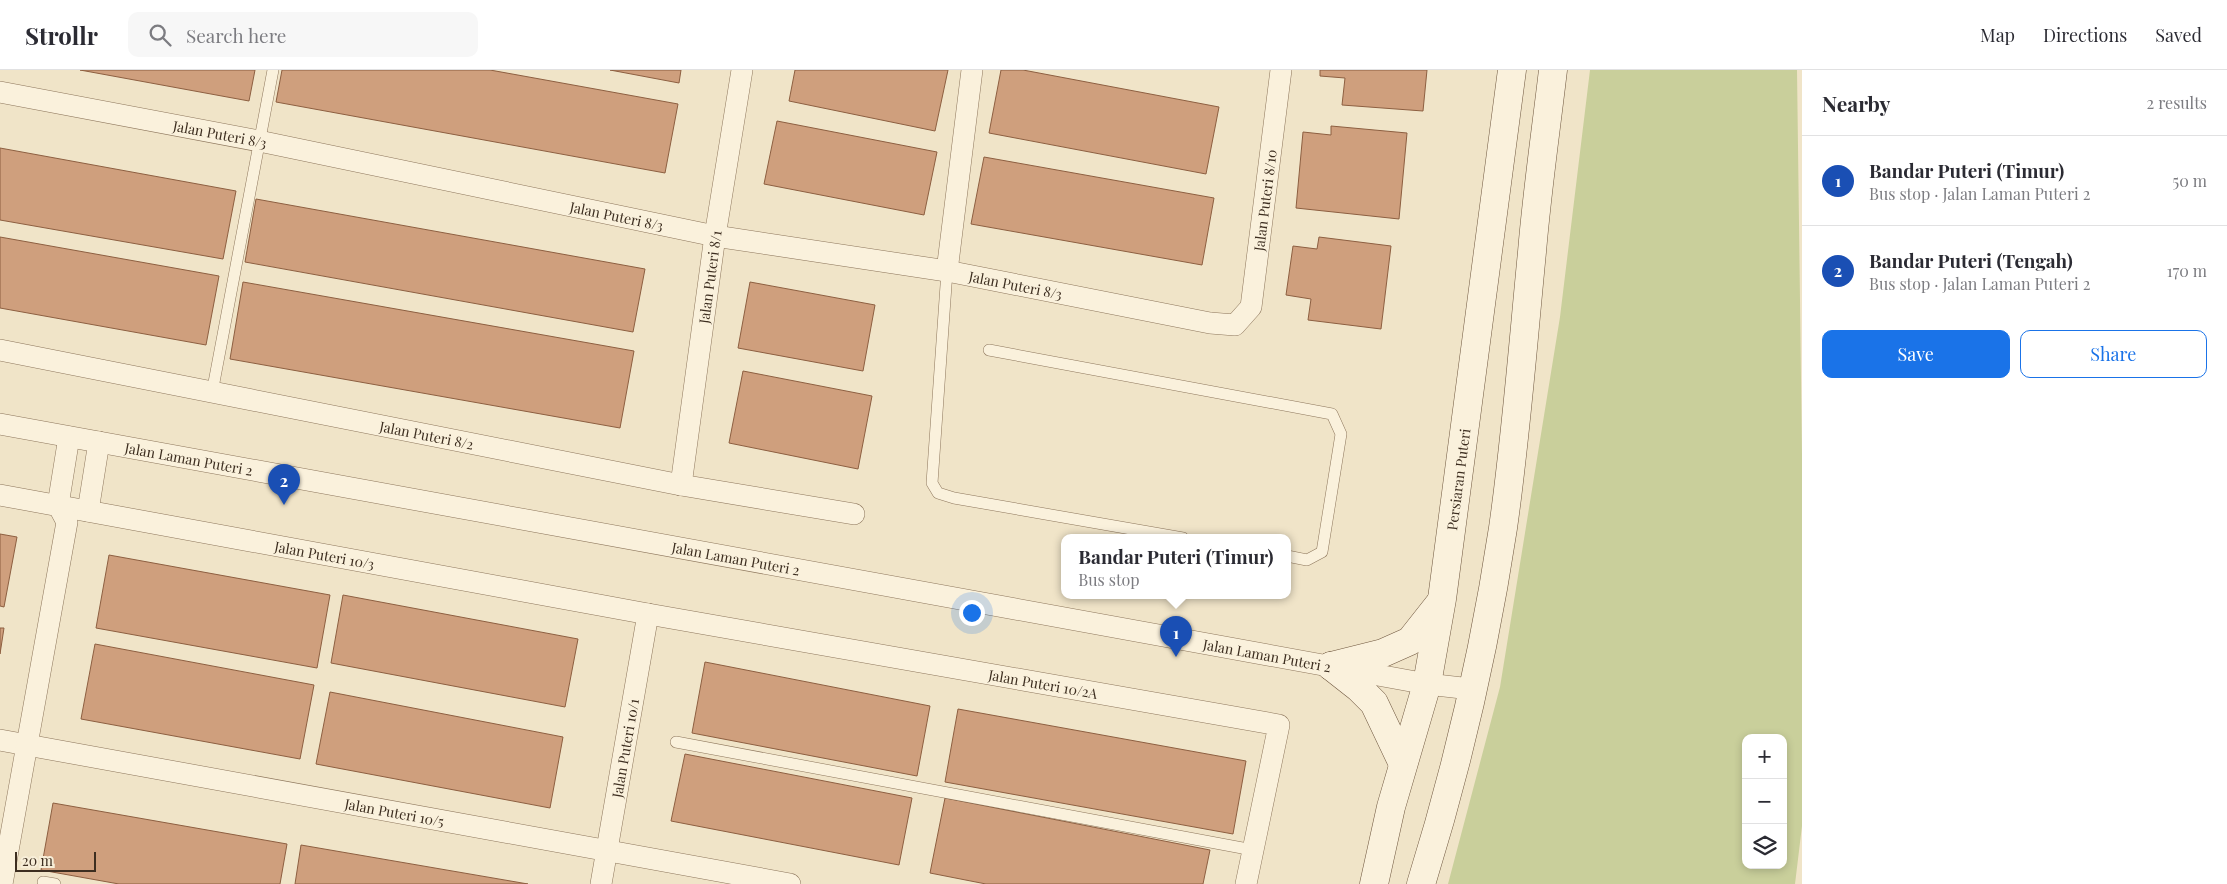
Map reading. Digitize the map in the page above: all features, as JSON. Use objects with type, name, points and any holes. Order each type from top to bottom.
[{"type":"main road","name":"Persiaran Puteri","points":[[1374,884],[1403,764],[1427,684],[1442,599],[1512,70]]},
{"type":"main road","points":[[1421,884],[1444,810],[1486,627],[1503,526],[1553,70]]},
{"type":"main road","points":[[1332,666],[1383,653],[1410,642],[1442,599]]},
{"type":"main road","points":[[1332,666],[1360,688],[1374,703],[1403,764]]},
{"type":"street","name":"Jalan Puteri 8/1","points":[[681,485],[715,236],[742,70]]},
{"type":"street","points":[[948,271],[972,70]]},
{"type":"street","name":"Jalan Puteri 8/10","points":[[1235,324],[1251,308],[1281,70]]},
{"type":"street","name":"Jalan Puteri 8/3","points":[[0,92],[259,140],[715,236],[948,271],[1210,323],[1235,324]]},
{"type":"street","name":"Jalan Puteri 8/2","points":[[0,350],[681,485],[854,514]]},
{"type":"street","name":"Jalan Laman Puteri 2","points":[[0,424],[1427,684],[1471,689]]},
{"type":"street","points":[[2,884],[27,745],[63,514],[69,437]]},
{"type":"street","points":[[0,496],[63,514],[88,511],[99,442]]},
{"type":"street","name":"Jalan Puteri 10/3","points":[[88,511],[648,614]]},
{"type":"street","name":"Jalan Puteri 10/2A","points":[[648,614],[1279,725],[1246,884]]},
{"type":"street","name":"Jalan Puteri 10/1","points":[[601,884],[648,614]]},
{"type":"street","name":"Jalan Puteri 10/5","points":[[0,740],[790,884]]},
{"type":"lane","points":[[212,393],[273,70]]},
{"type":"lane","points":[[948,271],[932,484],[938,493],[954,498],[1161,534]]},
{"type":"lane","points":[[988,350],[1332,414],[1341,434],[1322,552],[1307,560],[1291,557]]},
{"type":"lane","points":[[676,742],[1253,850]]},
{"type":"lane","points":[[43,882],[55,884]]},
{"type":"green space","points":[[1590,70],[1797,70],[1802,454],[1802,826],[1795,884],[1448,884],[1500,687],[1560,317]]},
{"type":"building","points":[[80,70],[255,70],[249,101]]},
{"type":"building","points":[[282,70],[490,70],[678,104],[665,173],[276,102]]},
{"type":"building","points":[[610,70],[681,70],[679,83]]},
{"type":"building","points":[[795,70],[948,70],[935,131],[789,101]]},
{"type":"building","points":[[1001,70],[1023,70],[1219,107],[1206,174],[989,133]]},
{"type":"building","points":[[1320,70],[1427,70],[1423,111],[1342,105],[1345,78],[1320,76]]},
{"type":"building","points":[[777,121],[937,152],[924,215],[764,184]]},
{"type":"building","points":[[1331,126],[1407,133],[1399,219],[1296,208],[1303,132],[1331,135]]},
{"type":"building","points":[[0,148],[236,191],[223,259],[0,220]]},
{"type":"building","points":[[984,157],[1214,198],[1202,265],[971,224]]},
{"type":"building","points":[[256,199],[645,269],[633,332],[245,262]]},
{"type":"building","points":[[0,237],[219,276],[206,345],[0,308]]},
{"type":"building","points":[[1319,237],[1391,246],[1381,329],[1308,320],[1311,299],[1286,295],[1293,246],[1317,249]]},
{"type":"building","points":[[243,282],[634,351],[620,428],[230,359]]},
{"type":"building","points":[[750,282],[875,305],[863,371],[738,348]]},
{"type":"building","points":[[743,371],[872,396],[858,469],[729,443]]},
{"type":"building","points":[[0,534],[17,537],[4,607],[0,606]]},
{"type":"building","points":[[109,555],[330,595],[317,668],[96,628]]},
{"type":"building","points":[[343,595],[578,639],[565,707],[331,663]]},
{"type":"building","points":[[0,628],[4,628],[0,654]]},
{"type":"building","points":[[95,644],[314,685],[300,759],[81,719]]},
{"type":"building","points":[[705,662],[930,706],[917,776],[692,733]]},
{"type":"building","points":[[330,692],[563,737],[550,808],[316,764]]},
{"type":"building","points":[[958,709],[1246,761],[1233,834],[945,782]]},
{"type":"building","points":[[685,754],[912,798],[899,865],[671,821]]},
{"type":"building","points":[[945,798],[1210,850],[1203,884],[986,884],[930,873]]},
{"type":"building","points":[[53,803],[287,844],[280,884],[119,884],[41,870]]},
{"type":"building","points":[[301,845],[528,884],[295,884]]},
{"type":"place","name":"Bandar Puteri (Tengah)","points":[[284,505]]},
{"type":"place","name":"Bandar Puteri (Timur)","points":[[1176,657]]}]
